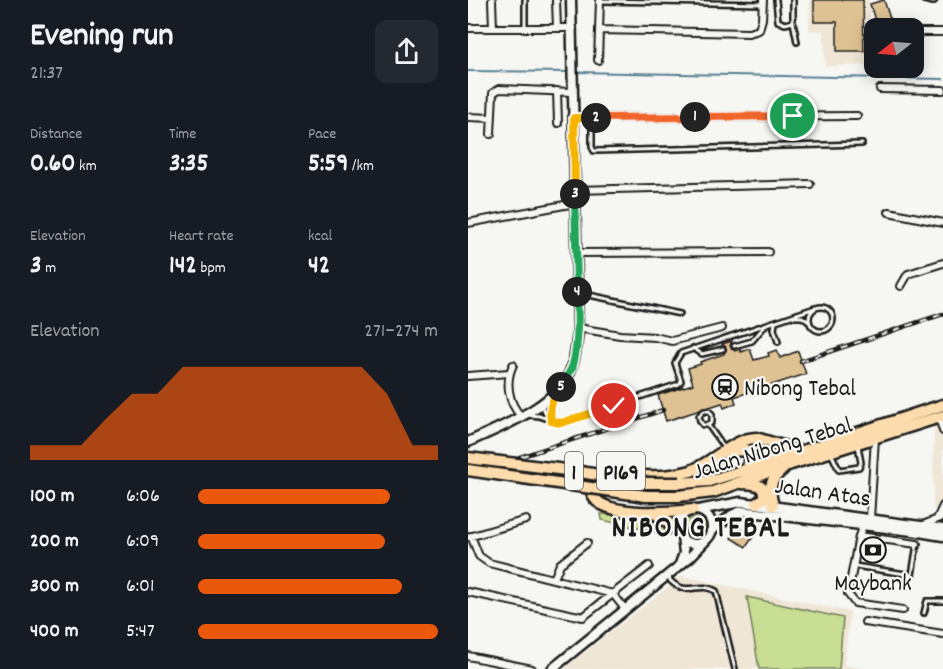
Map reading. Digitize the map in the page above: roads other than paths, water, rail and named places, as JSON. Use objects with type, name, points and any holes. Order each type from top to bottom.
[{"type":"highway","name":"Jalan Nibong Tebal","points":[[468,458],[648,483],[709,481],[943,405]]},
{"type":"highway","name":"Jalan Nibong Tebal","points":[[468,470],[646,496],[678,496],[712,492],[941,416]]},
{"type":"highway","name":"P169","points":[[726,452],[735,444],[750,438],[802,452]]},
{"type":"highway","points":[[726,452],[733,449],[746,450],[750,454],[748,469]]},
{"type":"highway","name":"Jalan Atas","points":[[695,510],[633,511],[598,503],[593,496],[594,480],[599,474],[611,471],[644,476],[672,475],[691,470],[726,452]]},
{"type":"highway","points":[[773,505],[770,492],[772,480],[791,464]]},
{"type":"highway","points":[[740,482],[760,485],[763,488],[764,498],[757,503]]},
{"type":"highway","points":[[653,512],[681,535]]},
{"type":"main road","points":[[468,442],[521,416],[555,394],[572,367],[578,328],[571,0]]},
{"type":"main road","name":"Jalan Atas","points":[[695,510],[741,502],[757,503],[943,536]]},
{"type":"main road","points":[[552,669],[680,565],[706,540],[711,531],[711,520],[707,515],[695,510],[688,511],[679,523],[684,553],[680,565]]},
{"type":"main road","name":"Jalan Atas","points":[[711,531],[741,511],[923,525],[943,529]]},
{"type":"main road","points":[[681,535],[691,543],[701,543],[706,540]]},
{"type":"street","points":[[492,0],[493,28]]},
{"type":"street","points":[[556,0],[557,28]]},
{"type":"street","points":[[598,60],[600,1]]},
{"type":"street","points":[[599,30],[749,33],[759,30],[763,2]]},
{"type":"street","points":[[468,28],[573,28]]},
{"type":"street","points":[[924,32],[943,32]]},
{"type":"street","points":[[491,134],[493,93],[500,90],[572,92]]},
{"type":"street","points":[[880,90],[943,90]]},
{"type":"street","points":[[557,91],[558,123]]},
{"type":"street","points":[[574,118],[857,116]]},
{"type":"street","points":[[468,117],[492,118]]},
{"type":"street","points":[[575,190],[810,184]]},
{"type":"street","points":[[468,223],[575,203]]},
{"type":"street","points":[[889,212],[943,223]]},
{"type":"street","points":[[576,253],[768,252]]},
{"type":"street","points":[[901,286],[908,274],[943,263]]},
{"type":"street","points":[[578,328],[672,341],[722,328]]},
{"type":"street","points":[[513,365],[509,373],[510,401],[521,416]]},
{"type":"street","points":[[468,376],[509,373]]},
{"type":"street","points":[[941,416],[943,431]]},
{"type":"street","points":[[875,438],[867,522],[859,536],[848,589],[851,600],[860,604],[903,610]]},
{"type":"street","points":[[923,525],[940,518],[943,506]]},
{"type":"street","points":[[526,520],[469,537],[479,556],[489,563],[613,594],[625,609]]},
{"type":"street","points":[[859,536],[917,544]]},
{"type":"street","points":[[554,579],[560,564],[587,543]]},
{"type":"street","points":[[468,592],[583,617],[649,566]]},
{"type":"street","points":[[866,622],[943,634]]},
{"type":"street","points":[[468,657],[532,669]]},
{"type":"lane","points":[[525,0],[525,28]]},
{"type":"lane","points":[[776,0],[778,21],[784,24],[793,22]]},
{"type":"lane","points":[[793,0],[793,22],[797,42]]},
{"type":"lane","points":[[924,0],[933,2],[935,0]]},
{"type":"lane","points":[[600,1],[763,2]]},
{"type":"lane","points":[[592,118],[592,147],[596,152],[862,144]]},
{"type":"lane","points":[[577,285],[583,285],[586,294],[589,295],[680,314]]},
{"type":"lane","points":[[521,416],[539,416],[561,423],[679,384],[681,381],[675,363],[676,358],[693,348],[775,323],[789,317],[815,309],[823,308],[829,311],[832,317],[831,325],[821,331],[802,317],[789,317]]},
{"type":"lane","points":[[809,322],[810,314],[815,309]]},
{"type":"lane","points":[[775,323],[774,329],[778,342]]},
{"type":"lane","points":[[734,346],[752,341],[765,326]]},
{"type":"lane","points":[[693,348],[702,354],[723,349]]},
{"type":"lane","points":[[551,421],[549,410],[555,394]]},
{"type":"lane","points":[[540,404],[551,421]]},
{"type":"lane","points":[[708,425],[713,419],[712,414],[704,411],[699,416],[700,421],[708,425],[726,452]]},
{"type":"lane","points":[[831,452],[839,470],[859,467],[861,463],[858,443]]},
{"type":"lane","points":[[853,566],[912,575],[917,544]]},
{"type":"lane","points":[[666,576],[671,582],[685,590],[710,588],[716,591],[735,669]]},
{"type":"lane","points":[[924,613],[927,601],[943,601]]},
{"type":"waterway","points":[[468,71],[570,72]]},
{"type":"waterway","points":[[576,72],[943,79]]},
{"type":"railway","points":[[801,361],[943,314]]},
{"type":"railway","points":[[468,474],[663,410]]},
{"type":"place","name":"Nibong Tebal","points":[[725,387]]},
{"type":"place","name":"Maybank","points":[[873,550]]},
{"type":"district","name":"NIBONG TEBAL","points":[[701,526]]}]
